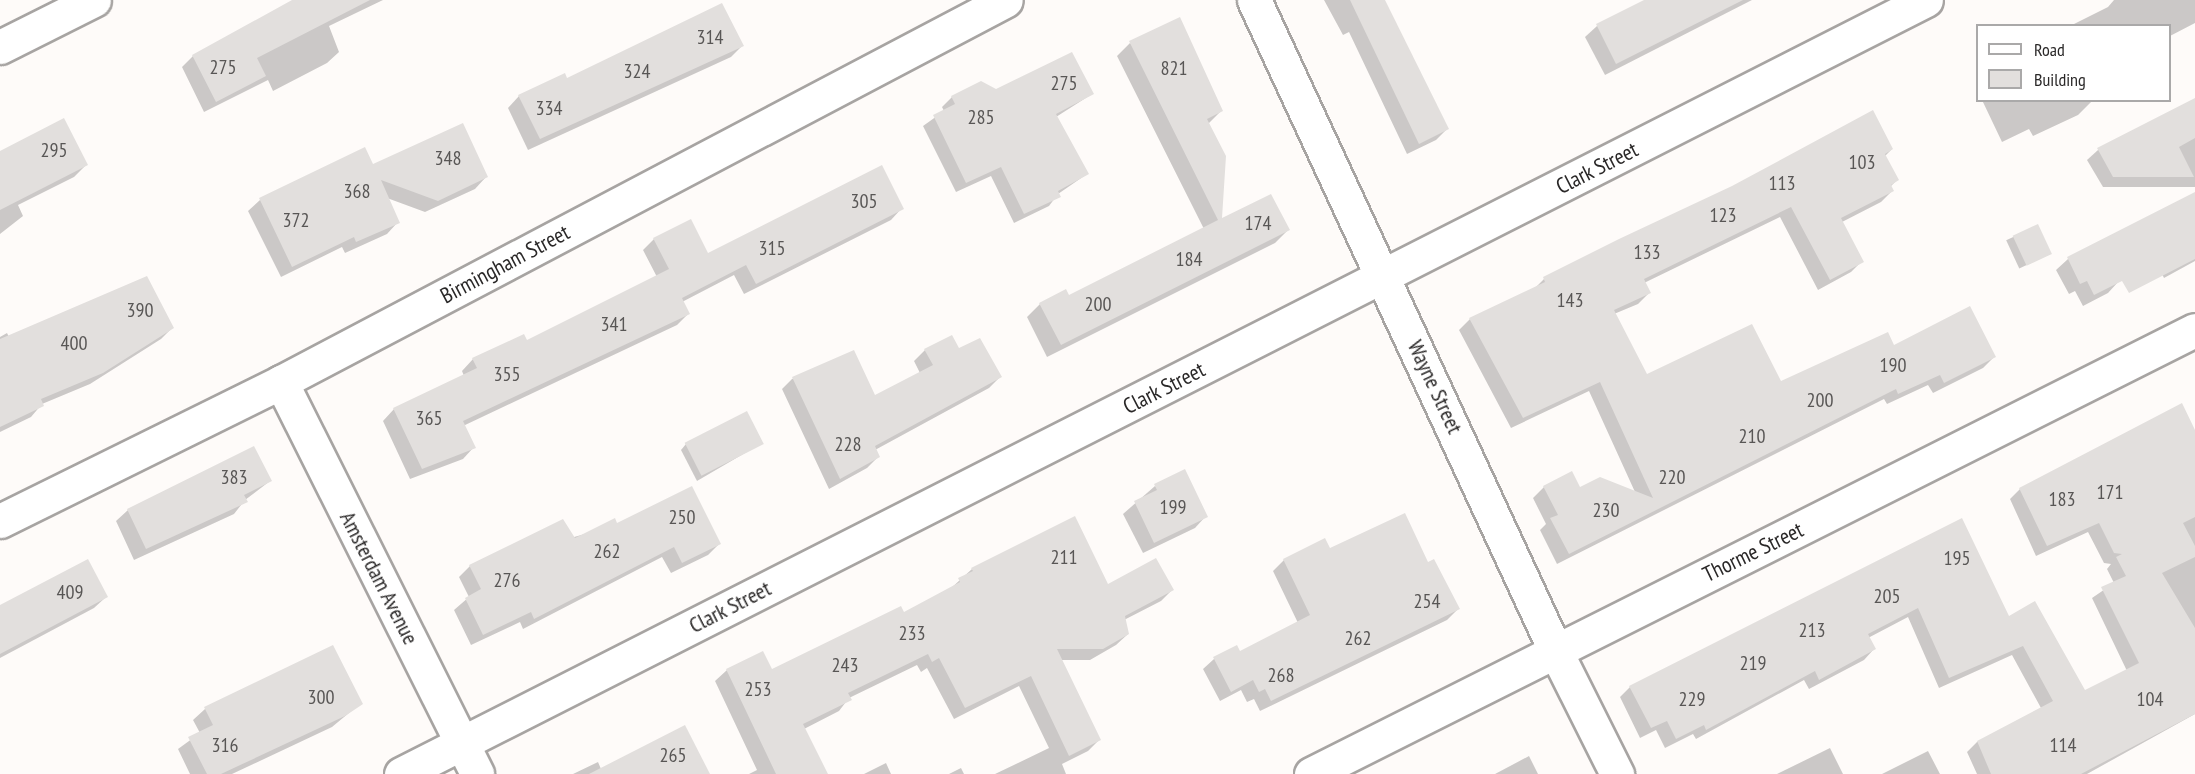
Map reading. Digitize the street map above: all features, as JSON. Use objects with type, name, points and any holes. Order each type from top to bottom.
[{"type":"street","points":[[0,47],[93,0]]},
{"type":"street","name":"Birmingham Street","points":[[0,521],[281,382],[1006,0]]},
{"type":"street","name":"Wayne Street","points":[[1254,0],[1384,276],[1555,650],[1617,774]]},
{"type":"street","name":"Clark Street","points":[[401,774],[1384,276],[1879,10],[1926,0]]},
{"type":"street","name":"Thorme Street","points":[[1311,774],[2195,330]]},
{"type":"street","name":"Amsterdam Avenue","points":[[281,382],[477,774]]},
{"type":"building","points":[[292,0],[370,0],[257,58],[266,76],[216,102],[192,55]]},
{"type":"building","points":[[1350,0],[1385,0],[1449,129],[1419,144]]},
{"type":"building","points":[[1644,0],[1743,0],[1616,64],[1596,24]]},
{"type":"building","points":[[722,3],[744,46],[540,139],[518,95],[565,73],[567,78]]},
{"type":"building","points":[[1180,17],[1223,111],[1207,119],[1226,156],[1222,218],[1271,194],[1290,230],[1061,345],[1039,303],[1066,289],[1069,295],[1218,220],[1129,41]]},
{"type":"building","points":[[1072,52],[1094,94],[1056,114],[1089,174],[1058,191],[1061,197],[1024,214],[1001,167],[966,183],[933,115],[955,104],[951,96],[981,81],[996,89]]},
{"type":"building","points":[[2195,98],[2195,138],[2179,147],[2194,177],[2113,177],[2097,148]]},
{"type":"building","points":[[1873,110],[1893,149],[1885,154],[1899,180],[1891,185],[1894,191],[1841,218],[1864,262],[1830,280],[1791,207],[1644,279],[1651,293],[1614,310],[1647,374],[1752,324],[1781,381],[1888,332],[1894,345],[1970,306],[1996,357],[1944,383],[1940,375],[1898,394],[1896,389],[1569,554],[1550,518],[1558,515],[1543,486],[1572,471],[1580,487],[1600,477],[1653,498],[1600,382],[1523,418],[1469,318],[1545,282],[1543,277],[1732,186]]},
{"type":"building","points":[[64,118],[88,165],[0,210],[0,151]]},
{"type":"building","points":[[463,123],[488,177],[438,201],[381,180],[400,223],[356,242],[354,237],[292,267],[259,198],[365,147],[373,164]]},
{"type":"building","points":[[882,165],[904,209],[756,284],[746,265],[682,298],[690,314],[463,421],[476,448],[422,469],[393,408],[477,368],[472,358],[524,334],[527,340],[669,269],[653,238],[691,219],[708,253]]},
{"type":"building","points":[[2195,192],[2195,259],[2129,293],[2122,281],[2094,295],[2087,281],[2080,284],[2067,257]]},
{"type":"building","points":[[2038,224],[2052,254],[2027,266],[2013,236]]},
{"type":"building","points":[[147,276],[174,328],[103,373],[41,399],[44,406],[0,427],[0,339]]},
{"type":"building","points":[[952,335],[959,348],[980,338],[1002,377],[875,446],[880,457],[840,479],[792,377],[854,350],[875,395],[933,365],[924,349]]},
{"type":"building","points":[[2182,403],[2195,430],[2195,517],[2183,523],[2195,546],[2195,557],[2162,573],[2195,628],[2195,714],[2081,774],[1991,774],[1977,741],[2053,701],[2023,646],[1949,678],[1918,608],[1868,634],[1876,649],[1819,680],[1815,671],[1706,730],[1704,725],[1676,739],[1667,721],[1651,728],[1629,686],[1962,518],[2009,616],[2035,601],[2085,690],[2139,663],[2101,587],[2126,576],[2116,557],[2122,554],[2114,553],[2099,523],[2047,546],[2019,488]]},
{"type":"building","points":[[747,411],[764,444],[701,476],[685,443]]},
{"type":"building","points":[[254,446],[272,481],[244,495],[248,502],[146,549],[127,509]]},
{"type":"building","points":[[1185,469],[1208,517],[1154,543],[1134,501],[1157,490],[1154,484]]},
{"type":"building","points":[[692,486],[721,544],[682,563],[674,547],[534,619],[531,612],[483,635],[465,598],[481,589],[469,565],[563,519],[575,538],[615,518],[617,523]]},
{"type":"building","points":[[1405,513],[1428,562],[1434,559],[1460,609],[1271,701],[1265,689],[1259,692],[1253,680],[1231,692],[1213,657],[1237,645],[1240,651],[1310,615],[1283,559],[1325,538],[1330,548]]},
{"type":"building","points":[[1075,516],[1108,584],[1156,558],[1174,590],[1125,616],[1129,634],[1103,649],[1057,649],[1101,740],[1069,756],[1031,676],[965,708],[939,658],[932,662],[928,654],[848,693],[852,700],[803,724],[828,774],[776,774],[726,669],[763,651],[772,669],[901,606],[904,612],[960,582],[958,578],[973,571],[971,568]]},
{"type":"building","points":[[88,559],[108,597],[0,654],[0,605]]},
{"type":"building","points":[[333,645],[363,704],[345,716],[221,774],[207,774],[188,737],[213,725],[204,707]]},
{"type":"building","points":[[685,725],[710,774],[589,774]]}]
